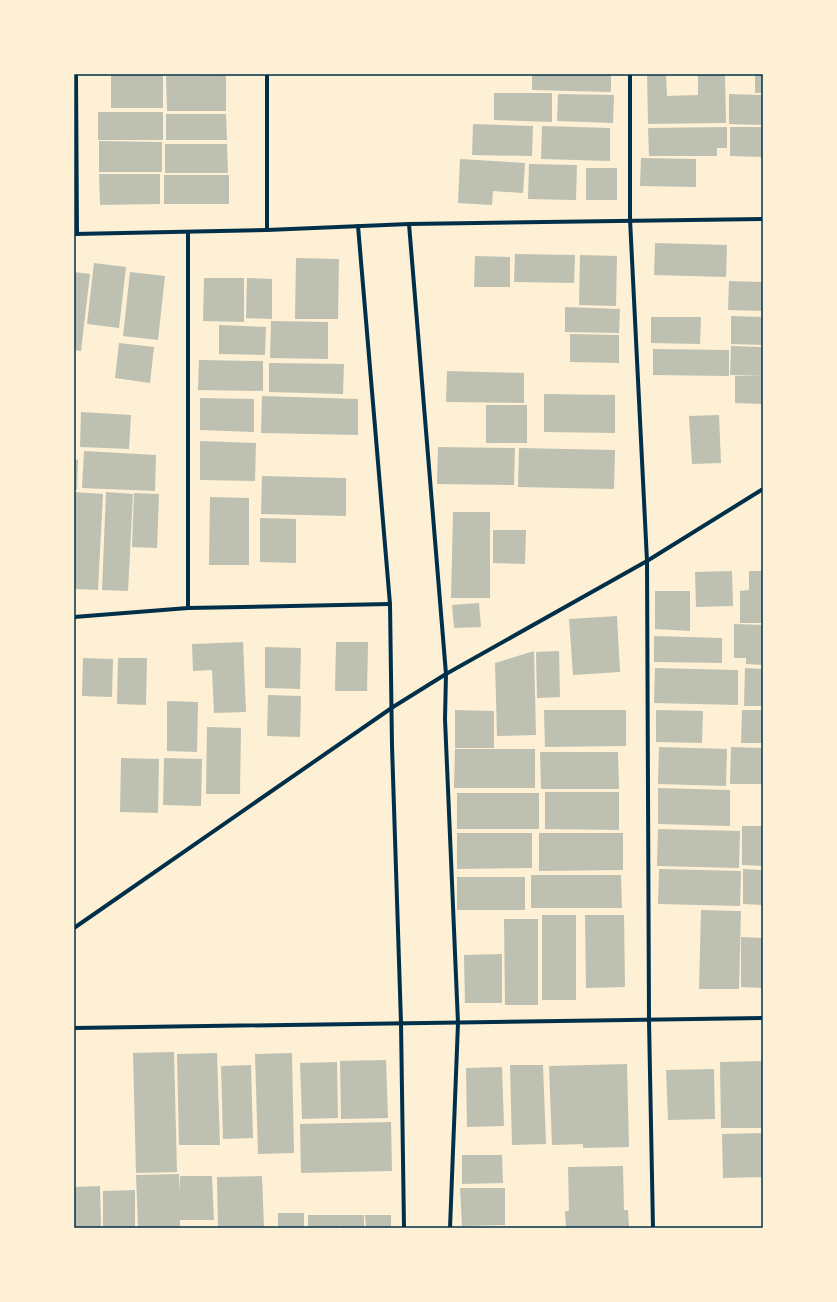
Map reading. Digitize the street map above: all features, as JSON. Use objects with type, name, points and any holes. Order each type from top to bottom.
[{"type":"street","points":[[76,74],[75,234],[267,230],[409,224],[763,219]]},
{"type":"street","points":[[267,74],[267,230]]},
{"type":"street","points":[[630,74],[630,220],[647,561],[649,1021],[653,1228]]},
{"type":"street","points":[[409,224],[446,674],[445,719],[458,1023],[450,1228]]},
{"type":"street","points":[[358,226],[390,604],[392,754],[401,1023],[404,1228]]},
{"type":"street","points":[[188,232],[188,608]]},
{"type":"street","points":[[74,928],[392,706],[647,561],[763,489]]},
{"type":"street","points":[[74,617],[188,608],[390,604]]},
{"type":"street","points":[[74,1028],[649,1021],[763,1018]]},
{"type":"building","points":[[111,74],[163,74],[163,108],[111,108]]},
{"type":"building","points":[[532,74],[611,74],[611,92],[532,90]]},
{"type":"building","points":[[647,74],[666,74],[667,96],[698,95],[698,74],[725,74],[726,123],[648,124]]},
{"type":"building","points":[[755,74],[763,74],[763,93],[755,93]]},
{"type":"building","points":[[226,75],[226,111],[167,111],[166,76]]},
{"type":"building","points":[[494,93],[552,93],[552,122],[494,120]]},
{"type":"building","points":[[558,94],[614,95],[613,123],[557,121]]},
{"type":"building","points":[[729,94],[763,95],[763,125],[729,124]]},
{"type":"building","points":[[98,112],[163,112],[163,140],[98,140]]},
{"type":"building","points":[[166,114],[226,114],[227,140],[166,140]]},
{"type":"building","points":[[473,124],[533,126],[532,156],[472,155]]},
{"type":"building","points":[[542,126],[610,128],[610,161],[541,159]]},
{"type":"building","points":[[727,127],[727,148],[717,148],[717,156],[649,156],[648,128]]},
{"type":"building","points":[[730,127],[763,127],[763,157],[730,156]]},
{"type":"building","points":[[99,141],[162,142],[162,172],[99,172]]},
{"type":"building","points":[[165,144],[227,144],[228,173],[165,173]]},
{"type":"building","points":[[641,158],[696,159],[696,187],[640,186]]},
{"type":"building","points":[[460,159],[525,163],[523,193],[493,191],[492,205],[458,203]]},
{"type":"building","points":[[529,164],[577,165],[576,200],[528,199]]},
{"type":"building","points":[[586,168],[617,168],[617,200],[586,200]]},
{"type":"building","points":[[99,174],[160,174],[160,204],[100,205]]},
{"type":"building","points":[[164,175],[229,175],[229,204],[164,204]]},
{"type":"building","points":[[655,243],[727,245],[726,277],[654,275]]},
{"type":"building","points":[[515,254],[575,255],[574,283],[514,282]]},
{"type":"building","points":[[580,255],[617,256],[616,306],[579,305]]},
{"type":"building","points":[[475,256],[510,257],[510,287],[474,287]]},
{"type":"building","points":[[296,258],[339,259],[338,319],[295,319]]},
{"type":"building","points":[[94,263],[126,267],[119,328],[87,324]]},
{"type":"building","points":[[74,272],[90,274],[81,351],[74,350]]},
{"type":"building","points":[[130,272],[165,276],[158,340],[123,336]]},
{"type":"building","points":[[204,278],[244,278],[244,322],[203,321]]},
{"type":"building","points":[[247,278],[272,279],[272,319],[246,318]]},
{"type":"building","points":[[729,281],[763,282],[763,311],[728,310]]},
{"type":"building","points":[[565,307],[620,309],[619,333],[565,332]]},
{"type":"building","points":[[731,316],[763,317],[763,345],[731,344]]},
{"type":"building","points":[[651,317],[701,317],[700,344],[651,343]]},
{"type":"building","points":[[271,321],[328,322],[328,359],[270,358]]},
{"type":"building","points":[[219,325],[266,327],[265,355],[219,354]]},
{"type":"building","points":[[570,334],[619,335],[619,363],[570,362]]},
{"type":"building","points":[[119,343],[154,347],[150,383],[115,378]]},
{"type":"building","points":[[731,346],[763,347],[763,376],[730,375]]},
{"type":"building","points":[[653,349],[729,350],[729,376],[653,375]]},
{"type":"building","points":[[199,360],[263,361],[263,391],[198,390]]},
{"type":"building","points":[[269,363],[344,364],[343,394],[269,392]]},
{"type":"building","points":[[447,371],[524,373],[524,403],[446,402]]},
{"type":"building","points":[[735,376],[763,376],[763,404],[735,403]]},
{"type":"building","points":[[544,394],[615,395],[615,433],[544,432]]},
{"type":"building","points":[[262,396],[358,399],[358,435],[261,433]]},
{"type":"building","points":[[200,398],[254,399],[254,432],[200,430]]},
{"type":"building","points":[[486,405],[527,405],[527,443],[486,443]]},
{"type":"building","points":[[81,412],[131,415],[129,449],[80,447]]},
{"type":"building","points":[[719,415],[721,463],[692,464],[689,416]]},
{"type":"building","points":[[200,441],[256,443],[255,481],[200,480]]},
{"type":"building","points":[[438,447],[515,448],[514,485],[437,484]]},
{"type":"building","points":[[519,448],[615,450],[614,489],[518,487]]},
{"type":"building","points":[[84,451],[156,455],[155,491],[82,488]]},
{"type":"building","points":[[74,459],[78,460],[77,490],[74,490]]},
{"type":"building","points":[[262,476],[346,478],[346,516],[261,514]]},
{"type":"building","points":[[74,492],[103,494],[98,590],[74,589]]},
{"type":"building","points":[[106,492],[133,494],[128,591],[102,590]]},
{"type":"building","points":[[134,493],[159,494],[157,548],[132,547]]},
{"type":"building","points":[[210,497],[249,498],[249,565],[209,565]]},
{"type":"building","points":[[453,512],[490,512],[490,598],[451,598]]},
{"type":"building","points":[[260,518],[296,519],[296,563],[260,562]]},
{"type":"building","points":[[493,530],[526,530],[525,564],[493,563]]},
{"type":"building","points":[[732,571],[733,606],[696,607],[695,572]]},
{"type":"building","points":[[749,571],[763,571],[763,623],[740,623],[740,591],[749,590]]},
{"type":"building","points":[[655,591],[690,591],[690,631],[655,629]]},
{"type":"building","points":[[479,603],[481,627],[454,628],[452,605]]},
{"type":"building","points":[[617,616],[620,672],[573,675],[569,619]]},
{"type":"building","points":[[734,624],[763,625],[763,665],[746,664],[746,658],[734,658]]},
{"type":"building","points":[[654,636],[722,638],[722,663],[654,662]]},
{"type":"building","points":[[243,642],[246,712],[214,713],[212,670],[193,671],[192,644]]},
{"type":"building","points":[[336,642],[368,642],[367,691],[335,691]]},
{"type":"building","points":[[265,647],[301,648],[300,689],[265,688]]},
{"type":"building","points":[[534,651],[536,735],[497,736],[495,663]]},
{"type":"building","points":[[559,651],[560,697],[537,698],[536,652]]},
{"type":"building","points":[[83,658],[113,659],[112,697],[82,696]]},
{"type":"building","points":[[118,658],[147,658],[146,705],[117,704]]},
{"type":"building","points":[[655,668],[738,670],[738,705],[654,703]]},
{"type":"building","points":[[745,668],[763,669],[763,706],[744,706]]},
{"type":"building","points":[[268,695],[301,696],[300,737],[267,736]]},
{"type":"building","points":[[167,701],[198,702],[197,752],[167,751]]},
{"type":"building","points":[[455,710],[494,711],[494,748],[455,748]]},
{"type":"building","points":[[544,710],[626,710],[626,746],[545,747]]},
{"type":"building","points":[[656,710],[703,711],[702,743],[656,742]]},
{"type":"building","points":[[742,710],[763,710],[763,743],[741,743]]},
{"type":"building","points":[[207,727],[241,728],[240,794],[206,794]]},
{"type":"building","points":[[659,747],[727,749],[726,786],[658,784]]},
{"type":"building","points":[[731,747],[763,748],[763,784],[730,784]]},
{"type":"building","points":[[455,749],[535,749],[535,788],[454,788]]},
{"type":"building","points":[[540,752],[618,752],[619,789],[541,789]]},
{"type":"building","points":[[121,758],[159,759],[158,813],[120,812]]},
{"type":"building","points":[[164,758],[202,759],[201,806],[163,805]]},
{"type":"building","points":[[658,788],[730,790],[730,826],[658,824]]},
{"type":"building","points":[[545,792],[619,792],[619,830],[545,829]]},
{"type":"building","points":[[457,793],[539,793],[539,829],[457,829]]},
{"type":"building","points":[[742,826],[763,826],[763,866],[742,865]]},
{"type":"building","points":[[658,829],[740,831],[739,868],[657,866]]},
{"type":"building","points":[[457,833],[532,833],[532,868],[457,869]]},
{"type":"building","points":[[539,833],[623,833],[623,870],[539,871]]},
{"type":"building","points":[[659,869],[741,871],[740,906],[658,904]]},
{"type":"building","points":[[743,869],[763,870],[763,905],[743,904]]},
{"type":"building","points":[[531,875],[621,875],[622,908],[531,908]]},
{"type":"building","points":[[457,877],[525,877],[525,910],[457,910]]},
{"type":"building","points":[[701,910],[741,911],[739,989],[699,989]]},
{"type":"building","points":[[542,915],[576,915],[576,1000],[542,1000]]},
{"type":"building","points":[[585,915],[624,915],[625,987],[586,988]]},
{"type":"building","points":[[504,919],[538,919],[538,1005],[505,1005]]},
{"type":"building","points":[[741,937],[763,938],[763,988],[741,987]]},
{"type":"building","points":[[502,954],[502,1003],[465,1003],[464,955]]},
{"type":"building","points":[[174,1052],[177,1172],[136,1173],[133,1053]]},
{"type":"building","points":[[217,1053],[220,1145],[179,1145],[177,1054]]},
{"type":"building","points":[[292,1053],[294,1153],[258,1154],[255,1054]]},
{"type":"building","points":[[386,1060],[388,1118],[341,1119],[340,1061]]},
{"type":"building","points":[[763,1061],[763,1128],[721,1128],[720,1062]]},
{"type":"building","points":[[337,1062],[338,1118],[302,1119],[300,1063]]},
{"type":"building","points":[[627,1064],[629,1147],[583,1148],[583,1144],[552,1145],[549,1066]]},
{"type":"building","points":[[251,1065],[253,1138],[223,1139],[221,1066]]},
{"type":"building","points":[[510,1065],[543,1065],[546,1144],[512,1145]]},
{"type":"building","points":[[502,1067],[504,1126],[467,1127],[466,1068]]},
{"type":"building","points":[[714,1069],[715,1119],[668,1120],[666,1070]]},
{"type":"building","points":[[391,1122],[392,1171],[301,1173],[300,1124]]},
{"type":"building","points":[[763,1133],[763,1177],[723,1178],[722,1134]]},
{"type":"building","points":[[462,1155],[502,1155],[503,1183],[462,1184]]},
{"type":"building","points":[[623,1166],[624,1210],[628,1210],[629,1228],[566,1228],[565,1211],[569,1211],[568,1167]]},
{"type":"building","points":[[179,1174],[179,1193],[180,1176],[212,1176],[214,1220],[180,1220],[180,1228],[138,1228],[136,1175]]},
{"type":"building","points":[[262,1176],[264,1228],[218,1228],[217,1177]]},
{"type":"building","points":[[100,1186],[101,1228],[74,1228],[74,1187]]},
{"type":"building","points":[[460,1188],[505,1188],[505,1225],[462,1226]]},
{"type":"building","points":[[135,1190],[135,1228],[103,1228],[103,1191]]},
{"type":"building","points":[[278,1213],[304,1213],[304,1228],[278,1228]]},
{"type":"building","points":[[308,1215],[364,1215],[364,1228],[340,1228],[340,1224],[339,1228],[308,1228]]},
{"type":"building","points":[[365,1215],[391,1215],[391,1228],[366,1228]]}]
